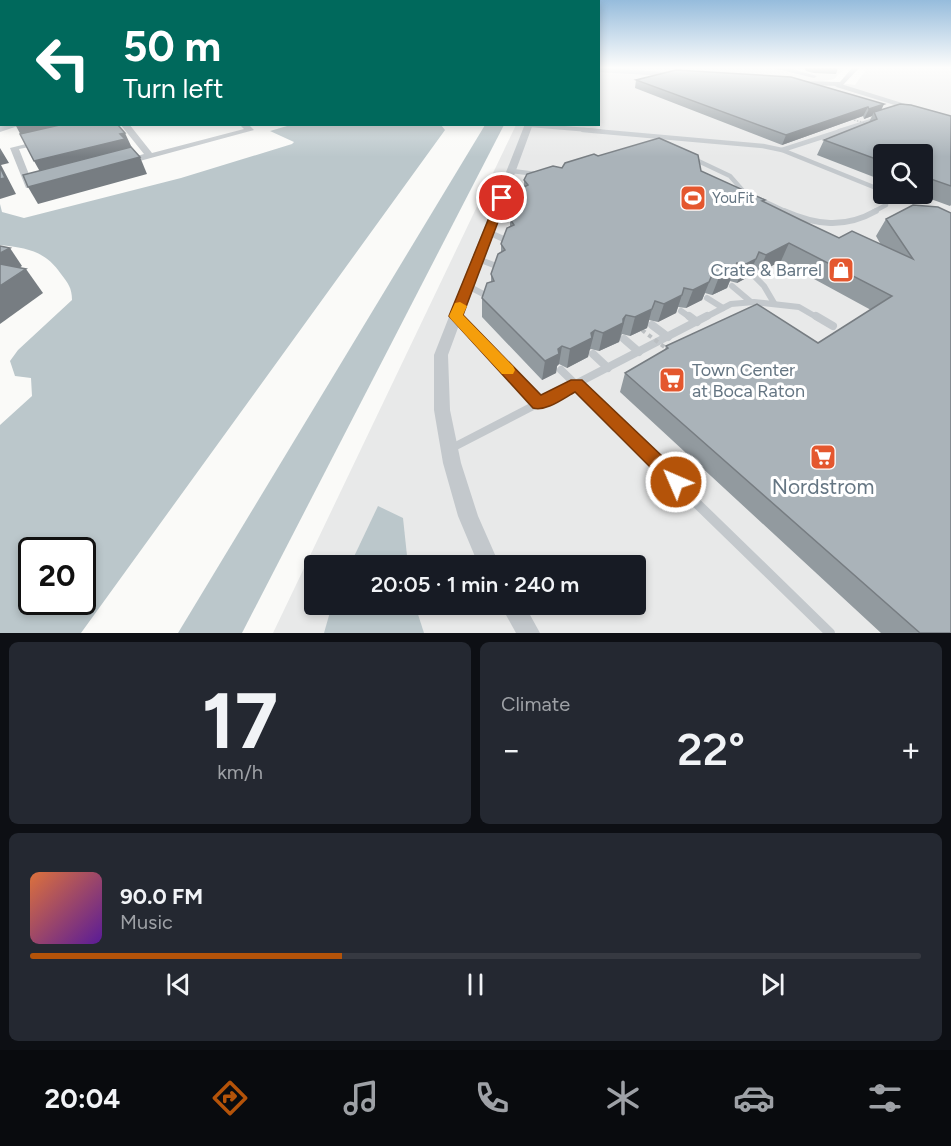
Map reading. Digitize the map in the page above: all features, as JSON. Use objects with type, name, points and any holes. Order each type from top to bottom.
[{"type":"street","points":[[110,127],[114,126]]},
{"type":"street","points":[[125,126],[150,156]]},
{"type":"street","points":[[117,164],[250,130],[245,126]]},
{"type":"street","points":[[484,555],[447,451],[439,386],[441,356],[529,126]]},
{"type":"street","points":[[40,183],[29,186],[11,150],[51,140]]},
{"type":"street","points":[[518,615],[529,633]]},
{"type":"lane","points":[[877,98],[910,108],[903,110]]},
{"type":"lane","points":[[867,115],[878,118]]},
{"type":"lane","points":[[782,150],[869,124],[886,116]]},
{"type":"lane","points":[[855,119],[869,124]]},
{"type":"lane","points":[[843,123],[853,127]]},
{"type":"lane","points":[[538,126],[662,140],[763,146],[782,150],[876,188],[886,198],[886,205],[851,223],[828,224],[806,219],[744,192],[730,176],[682,153]]},
{"type":"lane","points":[[831,128],[840,131]]},
{"type":"lane","points":[[818,132],[826,136]]},
{"type":"lane","points":[[804,137],[812,140]]},
{"type":"lane","points":[[790,142],[798,145]]},
{"type":"lane","points":[[512,171],[545,175]]},
{"type":"lane","points":[[499,204],[522,200]]},
{"type":"lane","points":[[499,204],[515,219]]},
{"type":"lane","points":[[488,232],[508,241]]},
{"type":"lane","points":[[478,259],[499,267]]},
{"type":"lane","points":[[753,275],[765,286],[774,303]]},
{"type":"lane","points":[[468,286],[489,297]]},
{"type":"lane","points":[[732,286],[751,302]]},
{"type":"lane","points":[[707,298],[723,308]]},
{"type":"lane","points":[[447,451],[731,304],[774,303],[799,307],[833,326]]},
{"type":"lane","points":[[681,311],[697,322]]},
{"type":"lane","points":[[456,316],[539,403]]},
{"type":"lane","points":[[652,325],[668,337]]},
{"type":"lane","points":[[624,339],[639,352]]},
{"type":"lane","points":[[593,354],[608,368]]},
{"type":"lane","points":[[561,370],[830,633]]},
{"type":"path","points":[[855,119],[869,124]]},
{"type":"path","points":[[642,330],[668,350]]},
{"type":"shaded area","name":"Town Center at Boca Raton","points":[[600,98],[951,98],[951,633],[273,633],[304,568],[304,615],[646,615],[646,555],[310,555],[516,126],[600,126]]},
{"type":"shaded area","points":[[287,126],[442,126],[445,130],[96,612],[96,537],[18,537],[18,615],[94,615],[81,633],[0,633],[0,425],[32,396],[31,378],[15,376],[10,361],[18,350],[72,300],[68,283],[49,260],[27,249],[0,245],[0,204],[2,212],[24,218],[181,178],[294,142],[270,131]]},
{"type":"shaded area","points":[[484,126],[503,126],[242,633],[178,633]]},
{"type":"shaded area","points":[[378,506],[403,518],[407,555],[355,555]]},
{"type":"shaded area","points":[[329,615],[418,615],[424,633],[324,633]]},
{"type":"building","points":[[684,98],[862,98],[884,104],[869,109],[868,107],[786,135]]},
{"type":"building","points":[[900,104],[951,116],[951,186],[933,180],[933,144],[873,144],[873,158],[824,140],[877,119],[874,112]]},
{"type":"building","points":[[55,126],[119,126],[125,133],[120,134],[125,139],[34,161],[20,134]]},
{"type":"building","points":[[659,138],[698,155],[701,171],[765,200],[762,201],[801,220],[839,238],[852,231],[913,259],[886,219],[913,205],[938,207],[951,213],[951,633],[920,633],[625,373],[668,348],[666,346],[757,304],[818,343],[892,296],[789,243],[766,255],[759,252],[756,259],[744,265],[737,263],[734,270],[719,277],[712,275],[709,282],[693,290],[684,288],[682,295],[664,304],[655,301],[652,309],[635,317],[626,315],[623,323],[603,333],[595,330],[591,333],[592,338],[570,349],[562,346],[558,349],[559,354],[545,361],[482,298],[487,283],[494,281],[491,274],[498,254],[505,250],[501,244],[507,228],[514,225],[510,219],[515,207],[521,204],[518,197],[522,188],[528,185],[524,180],[527,174],[553,166],[562,168],[565,163],[594,154],[598,156]]},
{"type":"building","points":[[131,147],[140,157],[28,187],[23,175]]},
{"type":"building","points":[[0,167],[5,178],[0,179]]},
{"type":"building","points":[[0,246],[10,248],[0,253]]},
{"type":"building","points":[[0,264],[26,269],[0,286]]},
{"type":"slow traffic","points":[[460,306],[456,316],[508,370]]},
{"type":"place","name":"YouFit","points":[[693,198]]},
{"type":"place","name":"Crate & Barrel","points":[[841,270]]},
{"type":"place","name":"Town Center at Boca Raton","points":[[672,380]]},
{"type":"place","name":"Nordstrom","points":[[823,457]]},
{"type":"route","points":[[502,198],[456,316],[539,403],[577,384],[676,482]]}]
